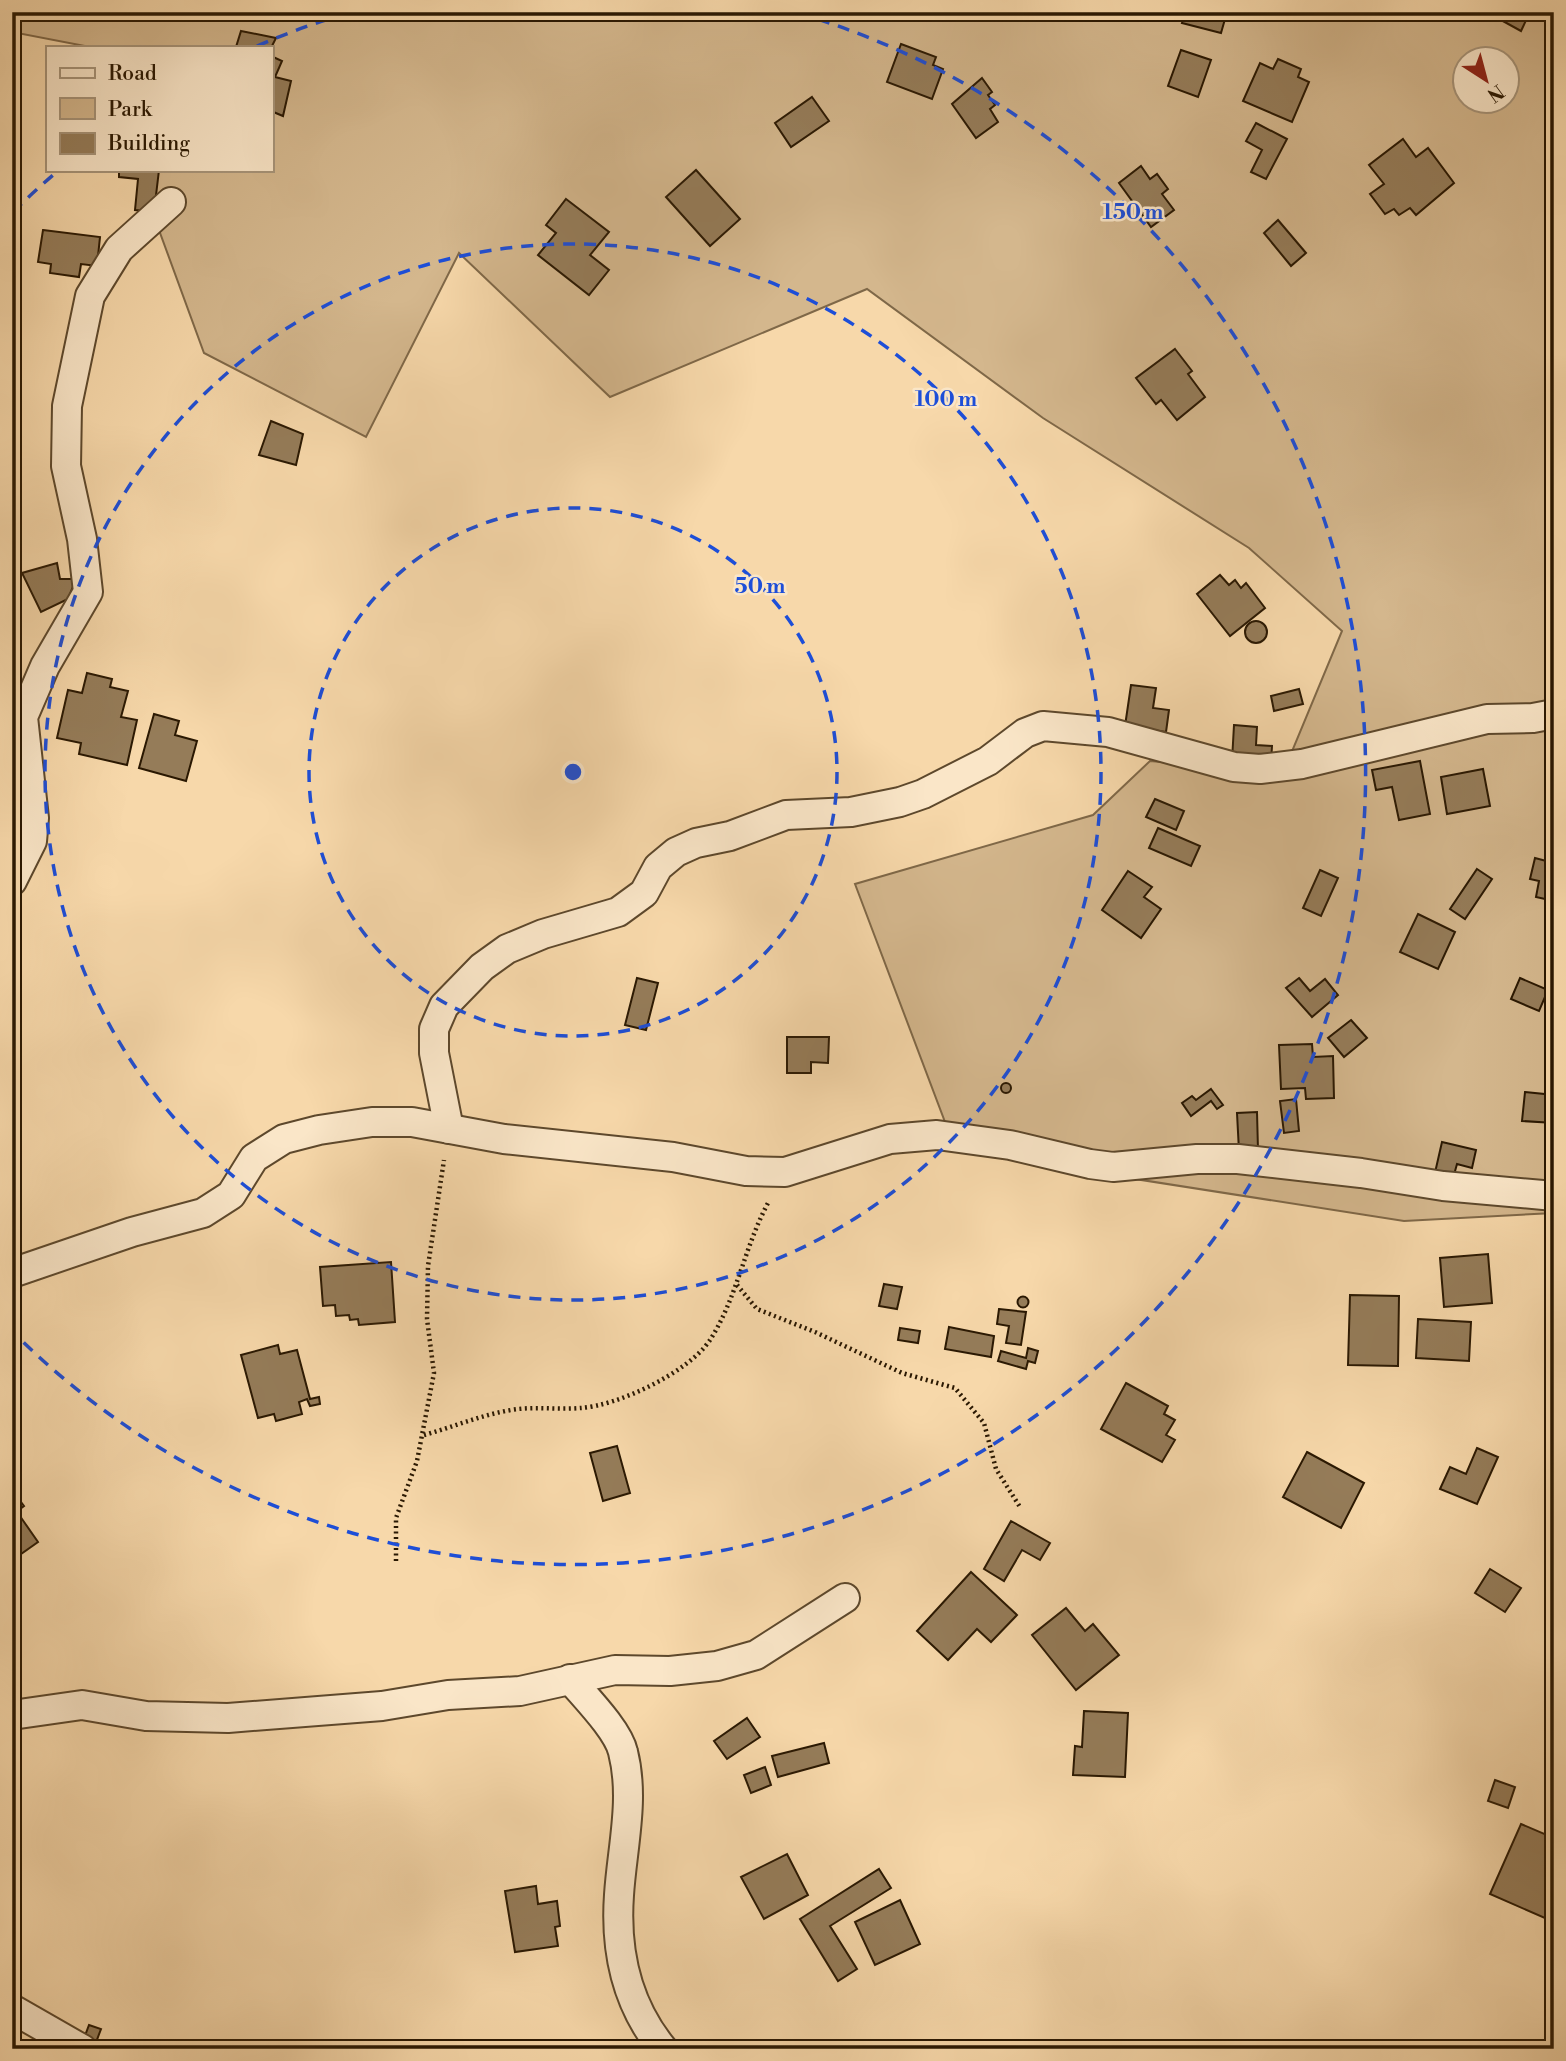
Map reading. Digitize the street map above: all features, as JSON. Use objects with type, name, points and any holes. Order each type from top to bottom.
[{"type":"street","points":[[12,881],[24,862],[33,829],[30,769],[22,729],[23,717],[45,666],[73,623],[88,592],[82,539],[66,466],[67,406],[90,296],[120,249],[171,202]]},
{"type":"street","points":[[449,1129],[434,1053],[434,1029],[444,1006],[482,967],[507,949],[543,934],[618,912],[644,893],[658,867],[676,852],[696,843],[730,836],[786,815],[852,812],[900,802],[988,761],[1025,733],[1043,726],[1108,732],[1234,767],[1260,769],[1302,764],[1487,719],[1533,718],[1554,714]]},
{"type":"street","points":[[12,1273],[132,1232],[209,1210],[231,1195],[254,1158],[284,1139],[318,1130],[372,1122],[412,1122],[504,1139],[673,1157],[746,1171],[785,1171],[890,1139],[937,1135],[1010,1145],[1113,1167],[1197,1159],[1238,1160],[1361,1173],[1443,1186],[1554,1196]]},
{"type":"street","points":[[12,1715],[82,1705],[146,1716],[228,1718],[382,1706],[448,1695],[520,1691],[615,1670],[670,1671],[717,1666],[756,1655],[845,1598]]},
{"type":"street","points":[[570,1679],[623,1749],[628,1784],[625,1850],[619,1895],[620,1952],[633,2004],[663,2049]]},
{"type":"street","points":[[12,2009],[82,2049]]},
{"type":"path","points":[[396,1561],[397,1518],[424,1435],[434,1373],[427,1319],[428,1266],[449,1129]]},
{"type":"path","points":[[424,1435],[479,1417],[513,1410],[582,1408],[625,1397],[701,1353],[725,1313],[737,1285],[745,1253],[785,1171]]},
{"type":"path","points":[[737,1285],[757,1309],[902,1373],[955,1388],[984,1423],[996,1469],[1020,1507]]},
{"type":"green space","points":[[12,12],[1554,12],[1554,1213],[1404,1221],[956,1151],[855,884],[1093,815],[1150,761],[1283,773],[1342,631],[1249,548],[1043,418],[867,289],[610,397],[459,253],[366,437],[204,353],[138,172],[273,172],[273,46],[85,46],[12,32]]},
{"type":"building","points":[[1186,12],[1227,12],[1221,33],[1182,23]]},
{"type":"building","points":[[1505,12],[1521,12],[1528,16],[1521,31],[1501,20]]},
{"type":"building","points":[[241,31],[276,38],[272,46],[236,46]]},
{"type":"building","points":[[901,44],[936,57],[933,65],[943,69],[932,99],[887,82]]},
{"type":"building","points":[[1181,50],[1211,60],[1198,97],[1168,86]]},
{"type":"building","points":[[273,57],[282,61],[275,77],[291,81],[283,116],[273,112]]},
{"type":"building","points":[[1278,59],[1301,69],[1298,77],[1309,82],[1292,122],[1243,101],[1260,63],[1273,69]]},
{"type":"building","points":[[982,78],[992,92],[988,95],[995,105],[990,109],[998,122],[976,138],[952,104]]},
{"type":"building","points":[[812,97],[829,121],[791,147],[775,123]]},
{"type":"building","points":[[1256,123],[1287,139],[1266,179],[1251,172],[1262,150],[1246,141]]},
{"type":"building","points":[[1403,139],[1416,157],[1428,148],[1454,183],[1416,215],[1410,208],[1399,215],[1394,209],[1385,214],[1370,194],[1384,184],[1369,165]]},
{"type":"building","points":[[1141,166],[1150,179],[1157,174],[1168,189],[1162,194],[1174,210],[1151,227],[1119,183]]},
{"type":"building","points":[[696,170],[740,219],[710,246],[666,197]]},
{"type":"building","points":[[119,172],[159,172],[154,212],[135,210],[138,179],[119,177]]},
{"type":"building","points":[[566,199],[609,232],[590,255],[609,270],[589,295],[538,255],[556,233],[546,225]]},
{"type":"building","points":[[1278,220],[1306,253],[1291,266],[1264,233]]},
{"type":"building","points":[[43,230],[100,237],[97,266],[81,264],[79,277],[50,273],[51,264],[38,262]]},
{"type":"building","points":[[1175,349],[1192,371],[1188,374],[1205,397],[1177,420],[1161,400],[1156,404],[1136,378]]},
{"type":"building","points":[[271,421],[303,434],[296,465],[259,455]]},
{"type":"building","points":[[57,563],[60,579],[76,579],[68,599],[41,612],[22,573]]},
{"type":"building","points":[[1220,575],[1229,585],[1235,580],[1241,588],[1246,583],[1265,608],[1230,636],[1197,594]]},
{"type":"building","points":[[1256,621],[1264,624],[1267,632],[1264,640],[1256,643],[1248,640],[1245,632],[1248,624]]},
{"type":"building","points":[[87,673],[112,679],[110,687],[128,691],[121,717],[137,720],[127,765],[79,754],[81,743],[57,738],[68,690],[82,693]]},
{"type":"building","points":[[1131,685],[1156,688],[1153,708],[1169,710],[1166,732],[1125,726]]},
{"type":"building","points":[[1299,689],[1303,704],[1274,711],[1271,696]]},
{"type":"building","points":[[154,714],[179,721],[175,735],[197,741],[186,781],[139,768]]},
{"type":"building","points":[[1234,725],[1257,727],[1256,745],[1272,746],[1271,763],[1232,761]]},
{"type":"building","points":[[1420,761],[1430,814],[1399,820],[1392,787],[1376,790],[1372,770]]},
{"type":"building","points":[[1483,769],[1490,806],[1447,814],[1441,777]]},
{"type":"building","points":[[1155,799],[1184,811],[1176,830],[1146,817]]},
{"type":"building","points":[[1158,828],[1200,846],[1191,866],[1149,848]]},
{"type":"building","points":[[1535,858],[1554,863],[1554,901],[1536,897],[1539,881],[1530,879]]},
{"type":"building","points":[[1477,869],[1492,879],[1465,919],[1450,909]]},
{"type":"building","points":[[1320,870],[1338,878],[1321,916],[1303,908]]},
{"type":"building","points":[[1128,871],[1152,887],[1144,897],[1161,909],[1141,938],[1102,910]]},
{"type":"building","points":[[1418,914],[1455,932],[1438,969],[1400,952]]},
{"type":"building","points":[[637,978],[658,983],[646,1030],[625,1025]]},
{"type":"building","points":[[1299,978],[1310,991],[1325,979],[1338,995],[1312,1017],[1286,988]]},
{"type":"building","points":[[1520,978],[1548,990],[1539,1011],[1511,999]]},
{"type":"building","points":[[1351,1020],[1367,1038],[1344,1057],[1328,1038]]},
{"type":"building","points":[[787,1037],[829,1037],[828,1063],[811,1062],[811,1073],[787,1073]]},
{"type":"building","points":[[1312,1044],[1313,1057],[1333,1056],[1334,1098],[1306,1099],[1305,1088],[1281,1089],[1279,1045]]},
{"type":"building","points":[[1006,1083],[1010,1084],[1010,1092],[1006,1093],[1002,1092],[1001,1088],[1002,1084]]},
{"type":"building","points":[[1211,1089],[1223,1105],[1217,1109],[1211,1101],[1191,1116],[1182,1103],[1192,1096],[1196,1100]]},
{"type":"building","points":[[1525,1092],[1554,1095],[1554,1123],[1522,1121]]},
{"type":"building","points":[[1296,1099],[1299,1131],[1284,1133],[1280,1101]]},
{"type":"building","points":[[1257,1112],[1258,1150],[1239,1151],[1237,1113]]},
{"type":"building","points":[[1442,1142],[1476,1150],[1472,1168],[1457,1164],[1452,1182],[1434,1177]]},
{"type":"building","points":[[1488,1254],[1492,1303],[1444,1307],[1440,1258]]},
{"type":"building","points":[[391,1262],[395,1322],[359,1325],[358,1319],[350,1320],[349,1315],[336,1316],[335,1305],[323,1306],[320,1267]]},
{"type":"building","points":[[884,1284],[902,1287],[897,1309],[879,1306]]},
{"type":"building","points":[[1350,1295],[1399,1296],[1398,1366],[1348,1365]]},
{"type":"building","points":[[1023,1297],[1027,1298],[1027,1306],[1023,1307],[1019,1306],[1018,1302],[1019,1298]]},
{"type":"building","points":[[999,1309],[1026,1312],[1021,1345],[1006,1343],[1009,1326],[997,1324]]},
{"type":"building","points":[[1418,1319],[1471,1322],[1469,1361],[1416,1358]]},
{"type":"building","points":[[949,1327],[994,1336],[991,1357],[945,1349]]},
{"type":"building","points":[[900,1328],[920,1331],[918,1343],[898,1340]]},
{"type":"building","points":[[278,1345],[280,1354],[297,1350],[310,1399],[319,1397],[320,1404],[310,1406],[307,1399],[299,1402],[302,1414],[276,1421],[274,1414],[258,1418],[241,1355]]},
{"type":"building","points":[[1028,1348],[1038,1351],[1035,1363],[1028,1361],[1026,1369],[998,1361],[1001,1351],[1026,1358]]},
{"type":"building","points":[[1126,1383],[1168,1406],[1164,1414],[1175,1420],[1166,1435],[1175,1440],[1162,1462],[1101,1429]]},
{"type":"building","points":[[617,1446],[630,1493],[603,1501],[590,1453]]},
{"type":"building","points":[[1477,1448],[1498,1457],[1477,1504],[1440,1489],[1450,1467],[1466,1474]]},
{"type":"building","points":[[1307,1452],[1364,1483],[1341,1528],[1283,1497]]},
{"type":"building","points":[[12,1490],[24,1506],[12,1515]]},
{"type":"building","points":[[22,1519],[38,1542],[21,1554],[12,1548],[12,1526]]},
{"type":"building","points":[[1011,1521],[1050,1543],[1040,1560],[1022,1550],[1004,1581],[984,1569]]},
{"type":"building","points":[[1490,1569],[1521,1588],[1505,1612],[1475,1593]]},
{"type":"building","points":[[971,1572],[1017,1615],[991,1642],[977,1629],[948,1660],[917,1631]]},
{"type":"building","points":[[1066,1608],[1085,1631],[1093,1624],[1119,1655],[1076,1690],[1032,1635]]},
{"type":"building","points":[[1084,1711],[1128,1713],[1125,1777],[1073,1775],[1075,1746],[1082,1747]]},
{"type":"building","points":[[747,1718],[760,1737],[727,1759],[714,1741]]},
{"type":"building","points":[[824,1743],[829,1763],[778,1777],[772,1756]]},
{"type":"building","points":[[765,1767],[771,1785],[751,1793],[744,1775]]},
{"type":"building","points":[[1495,1780],[1515,1787],[1508,1808],[1488,1801]]},
{"type":"building","points":[[1521,1824],[1554,1838],[1551,1857],[1554,1858],[1554,1922],[1490,1894]]},
{"type":"building","points":[[787,1854],[808,1895],[764,1919],[741,1877]]},
{"type":"building","points":[[879,1869],[891,1888],[830,1926],[857,1969],[838,1981],[800,1919]]},
{"type":"building","points":[[536,1886],[538,1904],[557,1901],[560,1926],[555,1927],[558,1946],[515,1952],[505,1891]]},
{"type":"building","points":[[900,1900],[920,1944],[875,1965],[855,1922]]},
{"type":"building","points":[[89,2025],[101,2029],[95,2045],[83,2041]]}]
